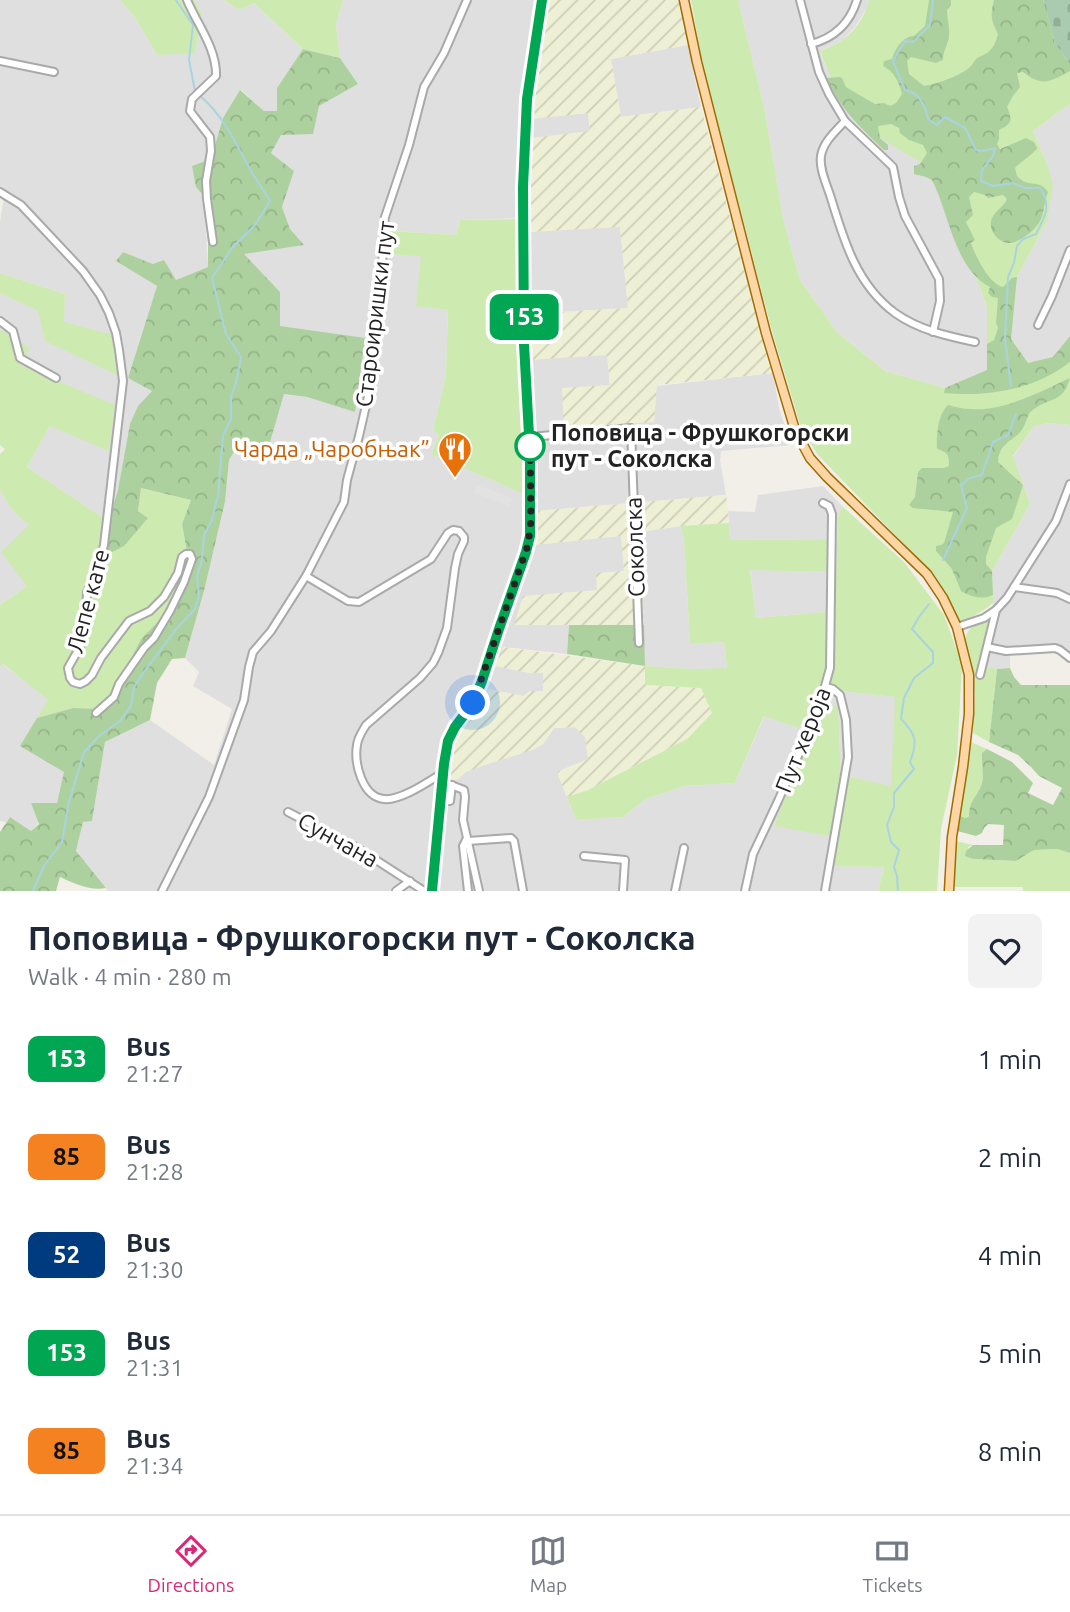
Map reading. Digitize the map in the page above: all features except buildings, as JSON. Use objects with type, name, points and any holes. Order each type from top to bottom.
[{"type":"main road","points":[[684,0],[697,62],[766,333],[794,430],[810,458],[827,477],[927,574],[943,598],[957,627],[969,675],[970,704],[952,837],[949,891]]},
{"type":"street","points":[[187,0],[204,33],[216,68],[216,76],[192,99],[190,111],[210,136],[211,151],[206,181],[214,242]]},
{"type":"street","name":"Староиришки пут","points":[[162,891],[209,797],[244,700],[253,652],[271,631],[306,576],[344,502],[350,466],[370,388],[374,316],[383,255],[385,217],[409,145],[424,87],[444,53],[467,0]]},
{"type":"street","points":[[432,891],[448,741],[473,703],[528,545],[531,520],[530,437],[524,344],[523,187],[525,118],[542,0]]},
{"type":"street","points":[[800,0],[819,72],[845,121],[891,163],[905,216],[939,279],[940,301],[933,332]]},
{"type":"street","points":[[811,44],[822,41],[842,27],[853,12],[857,0]]},
{"type":"street","points":[[0,61],[54,72]]},
{"type":"street","points":[[845,121],[823,149],[822,172],[859,274],[879,299],[909,321],[933,332],[975,342]]},
{"type":"street","name":"Лепе кате","points":[[0,192],[21,205],[83,271],[109,313],[119,350],[123,381],[104,545],[95,577],[87,592],[84,634],[76,656],[68,668],[69,678],[80,684],[86,681],[129,621],[150,611],[163,597],[178,573],[182,557],[190,554],[192,559],[184,582],[154,638],[119,684],[114,697],[96,713]]},
{"type":"street","points":[[1038,325],[1070,250]]},
{"type":"street","points":[[0,321],[13,331],[20,358],[55,378]]},
{"type":"street","name":"Соколска","points":[[530,437],[631,428],[639,643]]},
{"type":"street","points":[[957,627],[977,621],[996,610],[1007,598],[1056,521],[1070,484]]},
{"type":"street","name":"Пут хероја","points":[[745,891],[752,854],[818,711],[830,668],[832,514],[829,506],[823,503]]},
{"type":"street","points":[[306,576],[348,601],[359,602],[430,559],[448,533],[459,531],[464,537],[455,568],[447,628],[433,663],[420,678],[366,725],[357,746],[361,775],[369,792],[385,800],[401,797],[444,772]]},
{"type":"street","points":[[1014,587],[1057,593],[1070,599]]},
{"type":"street","points":[[980,675],[996,610]]},
{"type":"street","points":[[987,647],[998,651],[1055,649],[1070,658]]},
{"type":"street","points":[[825,891],[848,757],[846,720],[840,695],[826,687]]},
{"type":"street","points":[[443,782],[464,790],[463,820],[479,891]]},
{"type":"street","points":[[441,801],[450,801],[452,785]]},
{"type":"street","name":"Сунчана","points":[[288,812],[359,849],[424,891]]},
{"type":"street","points":[[468,839],[511,838],[514,841],[523,891]]},
{"type":"street","points":[[468,839],[463,846],[468,891]]},
{"type":"street","points":[[674,891],[684,848]]},
{"type":"street","points":[[584,856],[625,860],[623,891]]},
{"type":"street","points":[[396,891],[410,881]]},
{"type":"shaded area","points":[[0,0],[120,0],[136,19],[157,55],[195,52],[202,14],[194,0],[224,0],[239,10],[254,3],[303,49],[277,88],[277,111],[264,111],[241,90],[204,196],[208,267],[176,280],[153,264],[123,252],[117,261],[157,286],[128,378],[153,391],[138,406],[108,521],[27,467],[50,426],[19,365],[29,348],[0,329],[0,293],[63,322],[65,294],[0,273],[0,222],[4,197],[0,194]]},
{"type":"shaded area","points":[[343,0],[547,0],[532,100],[532,118],[588,113],[590,131],[530,162],[529,218],[460,220],[456,235],[391,231],[422,256],[417,305],[448,310],[446,374],[433,431],[439,435],[431,454],[532,497],[527,360],[607,354],[610,385],[657,386],[773,373],[779,408],[791,445],[721,451],[726,495],[536,511],[533,545],[621,536],[624,571],[597,590],[514,624],[569,625],[567,654],[503,647],[529,673],[543,673],[544,691],[531,691],[523,696],[488,689],[483,702],[453,743],[449,778],[457,780],[465,772],[543,744],[554,728],[576,727],[586,737],[588,759],[557,772],[576,820],[623,817],[646,799],[685,786],[735,783],[765,715],[822,689],[896,697],[892,787],[841,775],[838,707],[774,825],[835,837],[828,866],[884,867],[878,891],[108,891],[76,851],[83,822],[92,820],[105,742],[150,720],[214,765],[232,709],[193,686],[199,672],[185,658],[225,502],[229,460],[239,444],[268,448],[283,394],[307,397],[354,411],[280,326],[280,292],[243,254],[290,229],[282,207],[294,171],[271,153],[280,135],[319,106],[358,84],[340,58],[336,25]]},
{"type":"shaded area","points":[[738,0],[869,0],[855,27],[843,40],[820,51],[826,68],[937,170],[987,307],[987,371],[945,388],[885,371],[837,332],[800,280],[783,218],[764,107]]},
{"type":"shaded area","points":[[688,45],[701,107],[621,117],[611,59]]},
{"type":"shaded area","points":[[1070,104],[1070,356],[1029,363],[1011,339],[1017,277],[1047,221],[1048,166],[1033,131]]},
{"type":"shaded area","points":[[620,226],[628,308],[528,314],[529,232]]},
{"type":"shaded area","points":[[1049,423],[1070,425],[1070,662],[1055,652],[1010,654],[1010,668],[990,667],[986,671],[980,668],[993,603],[992,571],[1030,504],[1013,457],[1034,426]]},
{"type":"shaded area","points":[[477,485],[513,498],[510,506],[474,493]]},
{"type":"shaded area","points":[[823,486],[842,506],[838,518],[836,611],[756,618],[750,569],[828,572],[828,539],[729,540],[728,511],[755,512],[758,495]]},
{"type":"shaded area","points":[[0,491],[15,513],[29,525],[27,586],[0,605]]},
{"type":"shaded area","points":[[681,526],[690,644],[724,642],[727,669],[645,666],[639,532]]},
{"type":"shaded area","points":[[2,664],[49,700],[21,746],[65,771],[57,803],[31,831],[10,817],[6,822],[0,821]]},
{"type":"green space","points":[[120,0],[194,0],[202,14],[195,53],[157,55],[136,19]]},
{"type":"green space","points":[[224,0],[343,0],[336,25],[340,58],[303,49],[254,3],[239,10]]},
{"type":"green space","points":[[547,0],[680,0],[688,45],[611,59],[621,117],[701,107],[773,373],[657,385],[654,422],[564,428],[562,388],[610,385],[607,355],[527,360],[528,314],[628,308],[620,227],[529,232],[531,138],[590,131],[588,113],[532,119],[532,100]]},
{"type":"green space","points":[[691,0],[738,0],[764,107],[783,218],[800,280],[837,332],[885,371],[945,388],[987,370],[987,307],[937,170],[898,149],[861,119],[841,94],[820,51],[841,41],[855,28],[869,0],[1043,0],[1055,43],[1070,64],[1070,104],[1033,131],[1053,185],[1047,221],[1017,277],[1011,339],[1029,363],[1070,356],[1070,425],[1049,423],[1034,426],[1013,456],[1030,504],[992,571],[993,603],[969,618],[960,621],[947,596],[925,566],[818,455],[801,428],[772,331],[702,62]]},
{"type":"green space","points":[[929,0],[951,0],[951,5],[947,10],[949,36],[943,60],[936,63],[911,57],[907,61],[909,74],[924,86],[961,73],[991,49],[998,34],[992,18],[994,0],[1043,0],[1055,43],[1070,64],[1070,71],[1046,81],[1036,80],[1023,72],[1017,73],[1020,87],[1007,107],[1010,121],[999,130],[997,144],[1000,149],[1026,138],[1034,142],[1037,148],[1015,168],[1017,176],[1022,180],[1040,185],[1048,192],[1038,224],[1016,241],[1003,242],[994,233],[991,221],[1007,199],[1003,195],[988,198],[974,192],[969,197],[973,215],[966,222],[975,240],[971,243],[984,269],[993,281],[1003,287],[1017,277],[1011,339],[1028,363],[1053,357],[1070,336],[1070,362],[1041,379],[1010,390],[977,394],[944,393],[945,388],[987,370],[987,344],[994,340],[998,328],[998,298],[988,293],[990,287],[978,279],[960,254],[932,180],[914,174],[914,166],[920,164],[927,153],[923,145],[909,140],[900,133],[899,128],[891,124],[878,126],[880,138],[888,145],[888,150],[884,150],[844,108],[827,78],[842,78],[846,87],[875,104],[884,103],[890,106],[896,103],[902,94],[901,90],[893,74],[883,66],[884,61],[892,59],[903,41],[925,26]]},
{"type":"green space","points":[[1043,0],[1070,0],[1070,64],[1055,43]]},
{"type":"green space","points":[[303,49],[340,58],[358,84],[319,106],[313,134],[281,135],[271,153],[294,171],[282,207],[290,229],[304,245],[244,254],[280,292],[280,326],[365,338],[355,412],[307,397],[284,394],[268,449],[239,444],[229,460],[225,502],[185,658],[172,659],[157,683],[150,720],[105,742],[92,821],[83,822],[76,851],[106,888],[89,888],[60,877],[56,891],[0,891],[0,832],[10,817],[31,831],[39,824],[31,803],[57,803],[64,772],[20,746],[37,718],[73,708],[106,709],[141,639],[175,604],[187,552],[182,524],[191,500],[141,488],[138,511],[148,518],[124,546],[100,558],[118,490],[130,424],[138,406],[152,391],[128,378],[157,286],[116,261],[123,252],[153,264],[164,260],[176,280],[208,267],[204,196],[196,187],[192,166],[211,159],[223,118],[240,90],[264,111],[277,111],[277,88]]},
{"type":"green space","points":[[519,219],[520,342],[526,495],[431,454],[439,435],[433,431],[446,374],[448,310],[416,306],[421,256],[390,254],[390,231],[456,235],[460,220]]},
{"type":"green space","points":[[0,273],[65,294],[64,322],[114,335],[122,363],[119,376],[45,341],[38,311],[0,293]]},
{"type":"green space","points":[[0,329],[30,348],[20,365],[115,405],[109,451],[50,426],[27,467],[108,521],[148,518],[138,511],[141,488],[191,500],[182,524],[187,552],[175,604],[141,639],[106,709],[73,708],[37,718],[48,700],[3,664],[0,667],[0,605],[27,586],[1,552],[29,525],[15,513],[0,491],[0,454],[5,449],[0,445]]},
{"type":"green space","points":[[1070,378],[1060,396],[1031,411],[1020,433],[1004,446],[999,455],[998,462],[1023,485],[1012,519],[996,528],[986,557],[986,564],[992,571],[993,595],[981,598],[961,591],[952,569],[936,551],[936,546],[944,543],[953,512],[913,508],[909,505],[915,497],[918,472],[922,468],[949,466],[947,454],[937,449],[937,431],[942,414],[948,405],[983,409],[1009,404]]},
{"type":"green space","points":[[726,495],[729,523],[639,532],[644,625],[514,625],[523,596],[597,590],[596,573],[624,571],[621,536],[533,545],[536,511]]},
{"type":"green space","points":[[842,506],[904,562],[944,615],[962,665],[957,755],[941,829],[937,891],[878,891],[884,867],[828,866],[834,837],[774,826],[810,734],[826,704],[838,706],[841,775],[891,786],[895,697],[822,689],[811,712],[799,728],[764,716],[735,783],[685,786],[646,799],[623,817],[576,820],[567,797],[588,790],[687,739],[712,713],[701,688],[645,685],[645,666],[727,668],[724,642],[690,644],[681,526],[729,523],[729,540],[828,539],[828,572],[750,570],[756,618],[835,611],[838,518]]},
{"type":"green space","points":[[987,620],[991,621],[980,668],[997,669],[989,742],[973,733],[975,694],[965,640],[970,629]]},
{"type":"green space","points":[[569,625],[644,625],[645,666],[567,654]]},
{"type":"green space","points":[[503,647],[645,666],[646,685],[701,688],[712,713],[687,739],[588,790],[567,797],[557,772],[588,759],[585,737],[575,727],[554,728],[543,744],[533,750],[466,772],[457,780],[449,779],[453,743],[483,702],[488,689],[523,696],[530,691],[543,691],[543,673],[495,666]]},
{"type":"green space","points":[[1010,668],[1021,685],[1070,685],[1070,853],[1057,849],[1034,850],[1016,861],[973,859],[965,856],[966,851],[973,845],[1003,845],[1004,825],[988,824],[982,833],[976,836],[957,831],[960,816],[969,816],[970,806],[982,783],[982,753],[987,749],[1012,762],[1033,783],[1028,793],[1053,805],[1062,788],[1039,776],[1018,755],[989,742],[997,669]]},
{"type":"green space","points":[[971,742],[987,749],[982,753],[982,783],[966,818],[960,816]]},
{"type":"green space","points":[[956,841],[973,845],[968,847],[973,859],[1016,861],[1034,850],[1057,849],[1070,853],[1070,891],[1023,891],[1023,887],[953,887]]},
{"type":"waterway","points":[[176,0],[193,25],[189,60],[195,91]]},
{"type":"waterway","points":[[933,0],[930,25],[913,42],[905,41],[893,61],[905,90],[918,97],[928,119],[937,125],[945,117],[965,128],[976,150],[995,148],[993,156],[982,170],[981,181],[993,186],[1013,183],[1025,188],[1040,188],[1046,200],[1042,222],[1036,234],[1023,239],[1017,246],[1008,277],[1005,339],[1011,386]]},
{"type":"waterway","points":[[33,891],[44,866],[62,842],[69,802],[84,752],[99,736],[120,721],[131,706],[134,687],[177,628],[195,609],[199,596],[197,577],[204,535],[212,520],[218,496],[223,435],[231,419],[231,396],[241,357],[226,334],[212,278],[232,248],[255,225],[270,201],[223,122],[199,95]]},
{"type":"waterway","points":[[943,560],[967,508],[961,485],[970,478],[982,475],[993,442],[1008,435],[1016,414]]},
{"type":"waterway","points":[[898,891],[894,867],[899,850],[891,842],[887,825],[894,807],[894,793],[914,769],[910,762],[914,738],[901,719],[904,698],[914,678],[933,663],[933,652],[912,629],[929,604]]},
{"type":"bus line","name":"153","points":[[432,891],[448,741],[473,703],[482,681],[530,536],[530,453],[524,344],[523,187],[525,118],[542,0]]},
{"type":"place","name":"Поповица - Фрушкогорски пут - Соколска","points":[[530,446]]},
{"type":"place","name":"Чарда „Чаробњак”","points":[[455,479]]},
{"type":"route","points":[[473,703],[530,536],[530,446]]}]
